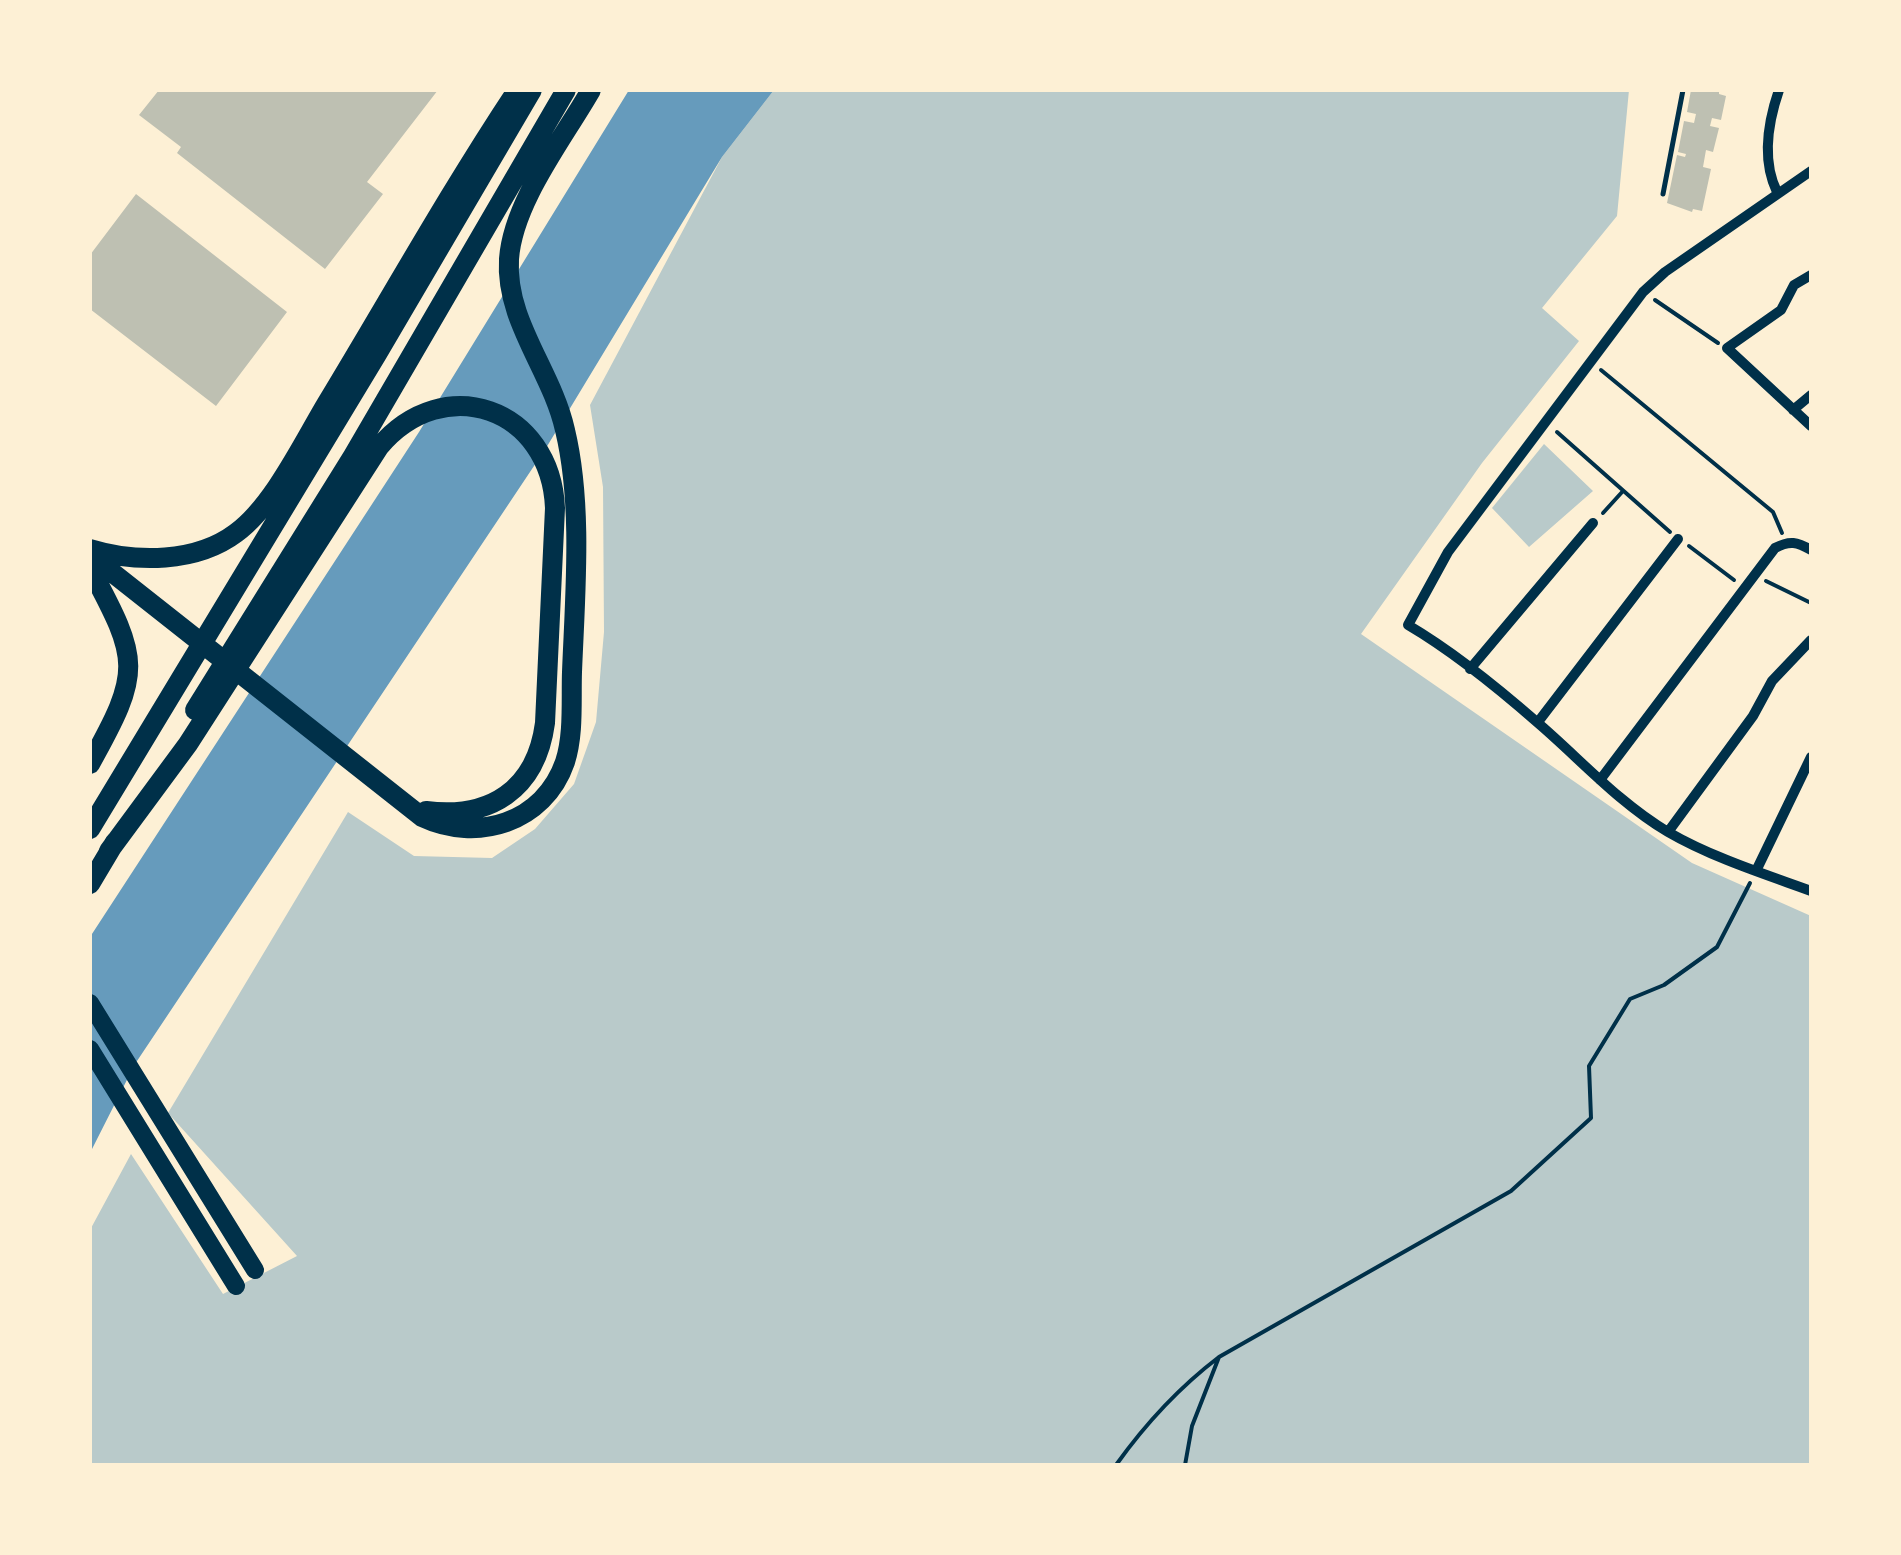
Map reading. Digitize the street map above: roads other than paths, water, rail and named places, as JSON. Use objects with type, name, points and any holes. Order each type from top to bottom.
[{"type":"highway","points":[[90,552],[178,556],[208,549],[246,525],[304,442],[517,90]]},
{"type":"highway","points":[[90,829],[532,90]]},
{"type":"highway","points":[[90,884],[353,456],[566,90]]},
{"type":"highway","points":[[90,552],[422,818],[452,828],[483,830],[513,821],[540,802],[560,776],[570,728],[573,479],[560,407],[515,312],[509,259],[521,210],[592,90]]},
{"type":"highway","points":[[109,851],[188,744],[389,435],[430,410],[462,406],[493,412],[520,428],[540,450],[552,478],[554,524],[545,723],[530,770],[508,794],[481,808],[450,813],[409,808]]},
{"type":"highway","points":[[90,568],[119,622],[129,663],[120,711],[90,764]]},
{"type":"highway","points":[[90,1002],[255,1270]]},
{"type":"highway","points":[[90,1048],[236,1286]]},
{"type":"street","points":[[1777,192],[1768,158],[1779,90]]},
{"type":"street","points":[[1811,171],[1665,272],[1643,292],[1448,552],[1408,626],[1434,640],[1538,722],[1600,780],[1668,832],[1811,891]]},
{"type":"street","points":[[1811,275],[1794,286],[1781,310],[1726,348],[1811,426]]},
{"type":"street","points":[[1792,410],[1811,395]]},
{"type":"street","points":[[1470,669],[1594,522]]},
{"type":"street","points":[[1538,722],[1678,539]]},
{"type":"street","points":[[1600,780],[1775,548],[1797,542],[1811,550]]},
{"type":"street","points":[[1668,832],[1753,716],[1772,681],[1811,640]]},
{"type":"street","points":[[1756,871],[1811,757]]},
{"type":"lane","points":[[1662,194],[1683,90]]},
{"type":"water","points":[[629,90],[774,90],[722,157],[546,448],[135,1064],[90,1153],[90,937],[419,432]]}]
